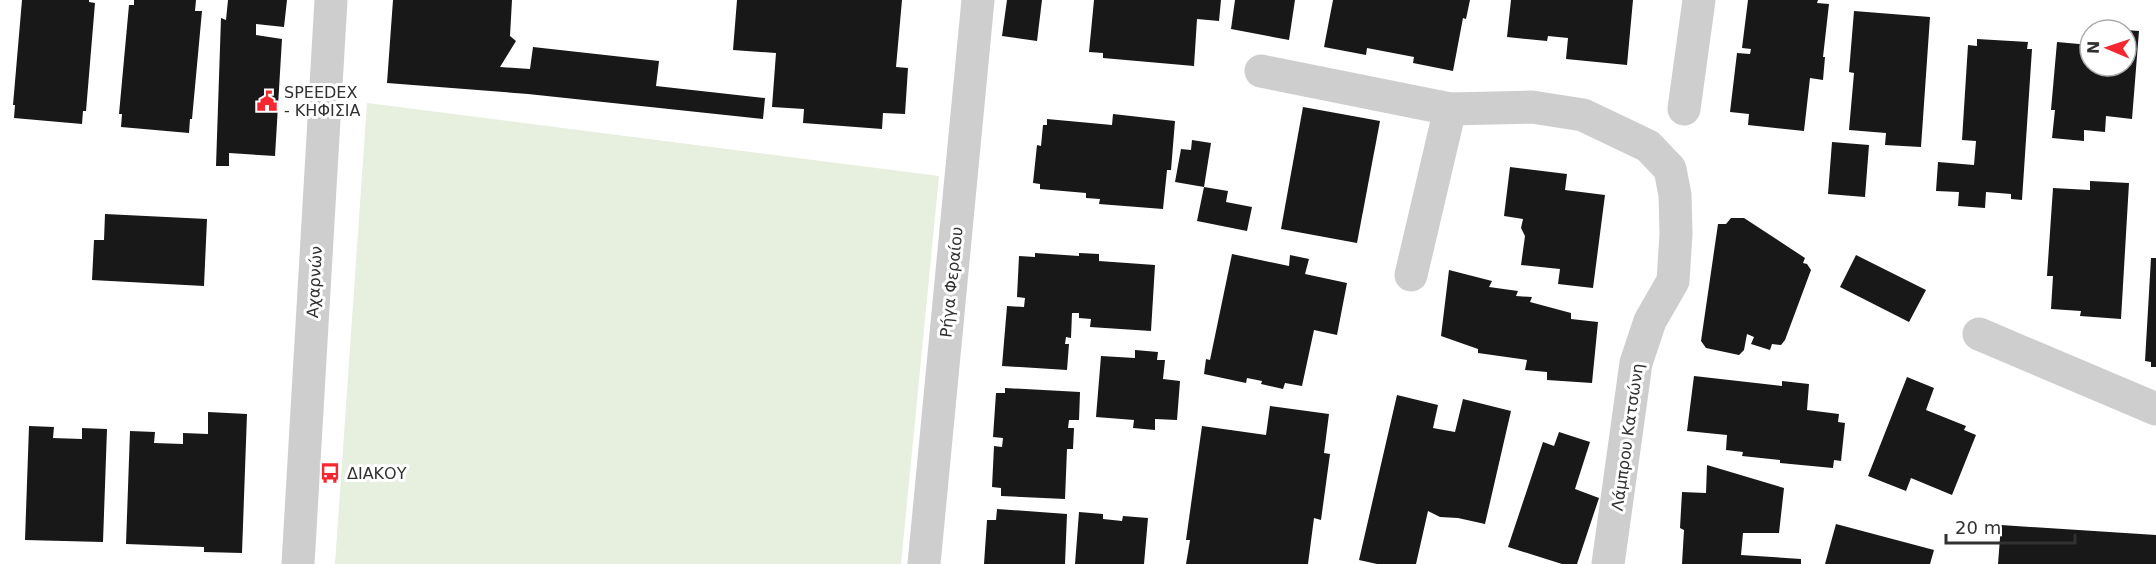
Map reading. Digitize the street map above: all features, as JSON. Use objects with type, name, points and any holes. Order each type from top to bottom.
[{"type":"street","name":"Αχαρνών","points":[[298,564],[331,0]]},
{"type":"street","name":"Ρήγα Φεραίου","points":[[924,564],[978,0]]},
{"type":"street","points":[[1684,109],[1699,0]]},
{"type":"street","points":[[1261,70],[1450,109],[1411,276]]},
{"type":"street","name":"Λάμπρου Κατσώνη","points":[[1450,109],[1532,107],[1583,115],[1648,146],[1670,169],[1675,195],[1676,234],[1673,281],[1650,321],[1636,363],[1608,564]]},
{"type":"street","points":[[1979,334],[2156,409]]},
{"type":"green space","points":[[367,103],[939,176],[901,564],[335,564]]},
{"type":"building","points":[[22,0],[89,0],[95,3],[86,111],[83,111],[82,124],[14,118],[15,105],[13,105]]},
{"type":"building","points":[[134,0],[196,0],[195,11],[202,11],[189,133],[121,127],[122,114],[119,114],[129,5],[134,5]]},
{"type":"building","points":[[228,0],[287,0],[284,27],[256,24],[256,35],[282,39],[275,156],[229,153],[229,166],[216,166],[221,18],[226,20]]},
{"type":"building","points":[[393,0],[512,0],[510,36],[516,41],[500,67],[530,69],[533,47],[659,61],[656,86],[765,98],[763,119],[528,94],[387,83]]},
{"type":"building","points":[[737,0],[902,0],[896,67],[908,68],[905,114],[883,113],[882,129],[803,123],[804,109],[772,107],[776,53],[733,50]]},
{"type":"building","points":[[1007,0],[1042,0],[1037,41],[1002,36]]},
{"type":"building","points":[[1094,0],[1221,0],[1219,21],[1197,19],[1194,66],[1103,58],[1103,53],[1089,52]]},
{"type":"building","points":[[1235,0],[1295,0],[1289,40],[1231,29]]},
{"type":"building","points":[[1333,0],[1470,0],[1466,19],[1463,18],[1453,71],[1413,63],[1414,57],[1367,48],[1366,55],[1324,47]]},
{"type":"building","points":[[1511,0],[1633,0],[1627,65],[1566,59],[1568,38],[1548,36],[1547,41],[1507,37]]},
{"type":"building","points":[[1748,0],[1818,0],[1817,3],[1829,4],[1823,57],[1825,57],[1823,80],[1810,78],[1804,131],[1748,125],[1749,114],[1730,112],[1737,53],[1750,54],[1751,49],[1742,48]]},
{"type":"building","points":[[1854,11],[1930,17],[1921,147],[1885,145],[1886,133],[1849,130],[1854,73],[1849,72]]},
{"type":"building","points":[[1977,39],[2028,42],[2027,49],[2032,49],[2022,200],[2011,199],[2011,194],[1986,192],[1985,208],[1958,206],[1959,192],[1936,191],[1938,162],[1974,165],[1976,141],[1962,140],[1968,45],[1977,46]]},
{"type":"building","points":[[2057,42],[2078,44],[2078,78],[2135,78],[2132,119],[2106,116],[2105,132],[2084,130],[2084,141],[2052,138],[2055,110],[2051,110]]},
{"type":"building","points":[[1303,107],[1380,121],[1357,243],[1281,229]]},
{"type":"building","points":[[1113,114],[1175,121],[1171,170],[1167,170],[1163,209],[1099,204],[1100,199],[1086,198],[1086,193],[1040,189],[1040,184],[1033,183],[1037,145],[1041,146],[1043,125],[1047,125],[1047,119],[1112,125]]},
{"type":"building","points":[[1192,140],[1211,143],[1204,187],[1175,182],[1181,149],[1191,150]]},
{"type":"building","points":[[1832,142],[1869,145],[1865,197],[1828,194]]},
{"type":"building","points":[[1510,167],[1567,174],[1565,190],[1605,195],[1593,288],[1558,284],[1560,269],[1521,265],[1525,236],[1521,228],[1523,219],[1504,216]]},
{"type":"building","points":[[2090,181],[2129,183],[2121,319],[2080,316],[2081,311],[2051,309],[2053,276],[2047,276],[2053,188],[2090,190]]},
{"type":"building","points":[[1204,187],[1228,191],[1226,202],[1252,207],[1247,231],[1197,221]]},
{"type":"building","points":[[105,214],[207,219],[204,286],[92,280],[94,240],[104,240]]},
{"type":"building","points":[[1731,218],[1744,218],[1805,258],[1803,263],[1807,264],[1811,270],[1785,340],[1781,345],[1772,344],[1770,350],[1751,344],[1754,337],[1747,334],[1744,350],[1739,355],[1706,348],[1701,341],[1718,224],[1726,224]]},
{"type":"building","points":[[1035,253],[1079,256],[1079,253],[1099,254],[1099,261],[1155,265],[1151,331],[1090,327],[1091,319],[1079,318],[1079,313],[1072,313],[1071,338],[1066,337],[1065,344],[1069,344],[1067,370],[1002,366],[1007,306],[1024,307],[1025,298],[1017,297],[1019,256],[1035,257]]},
{"type":"building","points":[[1232,254],[1289,266],[1290,255],[1309,259],[1305,274],[1347,283],[1337,335],[1314,330],[1302,386],[1285,383],[1283,389],[1247,378],[1246,383],[1204,374],[1206,359],[1210,360]]},
{"type":"building","points":[[1856,255],[1926,290],[1909,322],[1840,287]]},
{"type":"building","points":[[2151,258],[2156,258],[2156,367],[2151,367],[2151,362],[2145,361]]},
{"type":"building","points":[[1449,270],[1492,281],[1489,287],[1518,291],[1516,296],[1532,297],[1530,302],[1571,313],[1571,319],[1598,322],[1592,383],[1547,380],[1547,372],[1525,370],[1527,360],[1478,353],[1478,349],[1441,336]]},
{"type":"building","points":[[1135,350],[1158,352],[1157,360],[1165,360],[1163,379],[1180,381],[1177,420],[1155,419],[1155,430],[1133,428],[1134,420],[1096,417],[1101,356],[1135,358]]},
{"type":"building","points":[[1694,376],[1782,386],[1782,381],[1809,384],[1807,410],[1839,414],[1838,422],[1845,423],[1841,461],[1834,460],[1833,468],[1780,463],[1780,460],[1742,456],[1743,452],[1726,450],[1727,435],[1687,431]]},
{"type":"building","points":[[1907,377],[1934,388],[1926,410],[1966,426],[1964,430],[1976,435],[1952,495],[1911,478],[1906,491],[1868,476]]},
{"type":"building","points":[[1005,388],[1080,392],[1079,420],[1069,420],[1068,428],[1074,428],[1073,449],[1067,449],[1065,499],[1001,496],[1001,488],[992,487],[994,446],[1002,447],[1003,438],[993,437],[996,393],[1005,393]]},
{"type":"building","points":[[1397,395],[1438,405],[1433,428],[1455,432],[1463,399],[1511,411],[1485,524],[1440,517],[1428,511],[1416,564],[1377,564],[1359,560]]},
{"type":"building","points":[[1270,406],[1329,414],[1324,453],[1330,454],[1321,520],[1314,518],[1308,564],[1186,564],[1190,540],[1186,540],[1202,426],[1266,435]]},
{"type":"building","points":[[208,412],[247,414],[242,553],[204,552],[204,547],[126,544],[130,431],[155,432],[154,443],[183,444],[183,433],[208,434]]},
{"type":"building","points":[[29,426],[54,427],[53,438],[82,439],[82,428],[107,429],[103,542],[25,540]]},
{"type":"building","points":[[1559,432],[1590,442],[1575,489],[1599,498],[1577,564],[1562,564],[1508,547],[1543,442],[1554,446]]},
{"type":"building","points":[[1707,465],[1784,488],[1779,533],[1743,533],[1741,555],[1801,559],[1801,564],[1682,564],[1684,530],[1680,528],[1682,492],[1706,493]]},
{"type":"building","points":[[997,509],[1067,514],[1065,564],[984,564],[987,520],[996,520]]},
{"type":"building","points":[[1079,512],[1103,514],[1103,519],[1122,521],[1123,516],[1148,518],[1144,564],[1075,564]]},
{"type":"building","points":[[1836,524],[1934,550],[1930,564],[1825,564]]},
{"type":"building","points":[[2001,525],[2156,535],[2156,564],[1998,564]]},
{"type":"place","name":"SPEEDEX - ΚΗΦΙΣΙΑ","points":[[267,101]]},
{"type":"place","name":"ΔΙΑΚΟΥ","points":[[330,473]]}]
